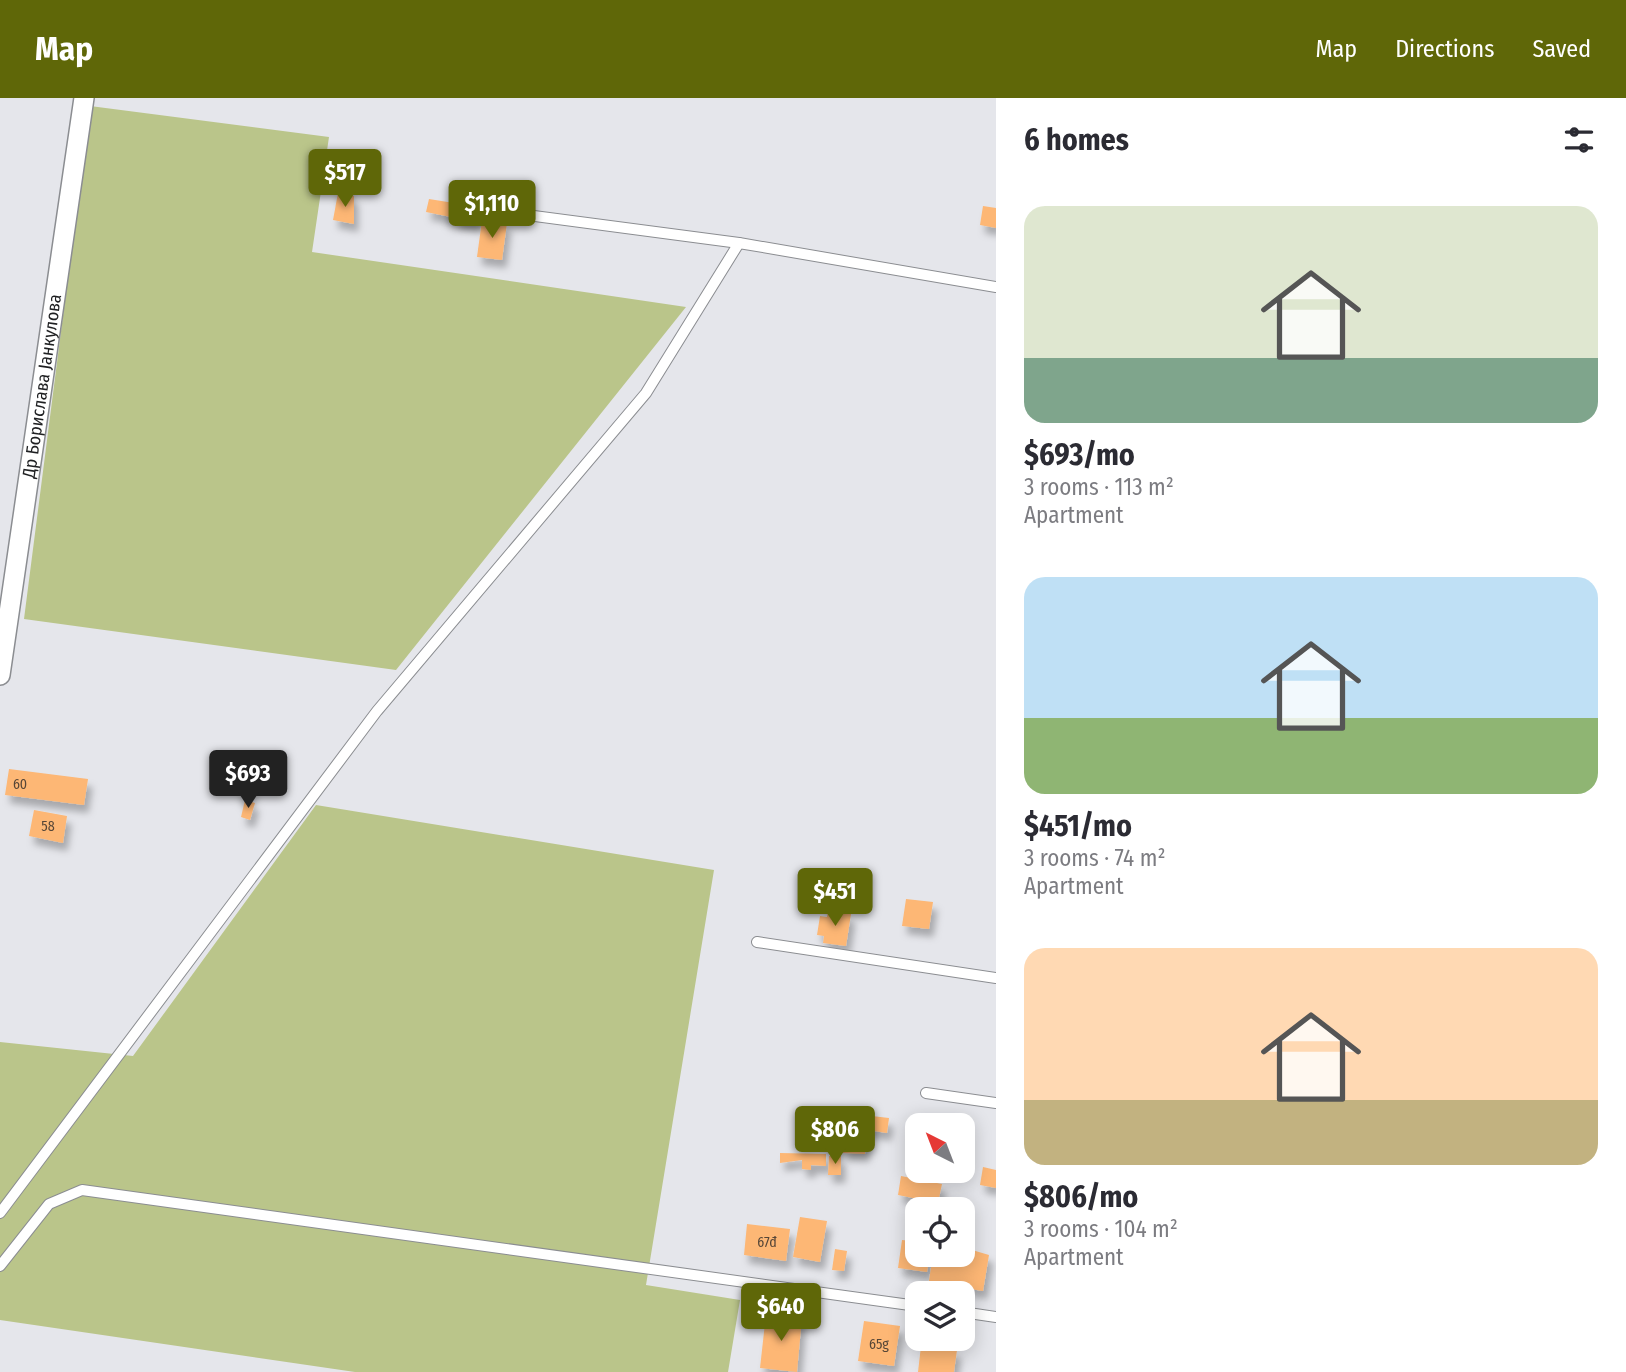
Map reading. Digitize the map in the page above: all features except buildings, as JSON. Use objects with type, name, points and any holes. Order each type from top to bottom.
[{"type":"street","name":"Др Борислава Јанкулова","points":[[0,675],[84,98]]},
{"type":"lane","points":[[504,212],[739,243],[996,288]]},
{"type":"lane","points":[[0,1213],[377,711],[646,393],[739,243]]},
{"type":"lane","points":[[757,942],[996,978]]},
{"type":"lane","points":[[926,1093],[996,1103]]},
{"type":"lane","points":[[0,1266],[49,1204],[82,1190],[905,1304]]},
{"type":"lane","points":[[975,1314],[996,1317]]},
{"type":"green space","points":[[90,106],[329,137],[312,252],[686,307],[396,670],[24,619]]},
{"type":"green space","points":[[316,805],[714,870],[646,1285],[740,1300],[728,1372],[355,1372],[0,1320],[0,1042],[133,1056]]}]
